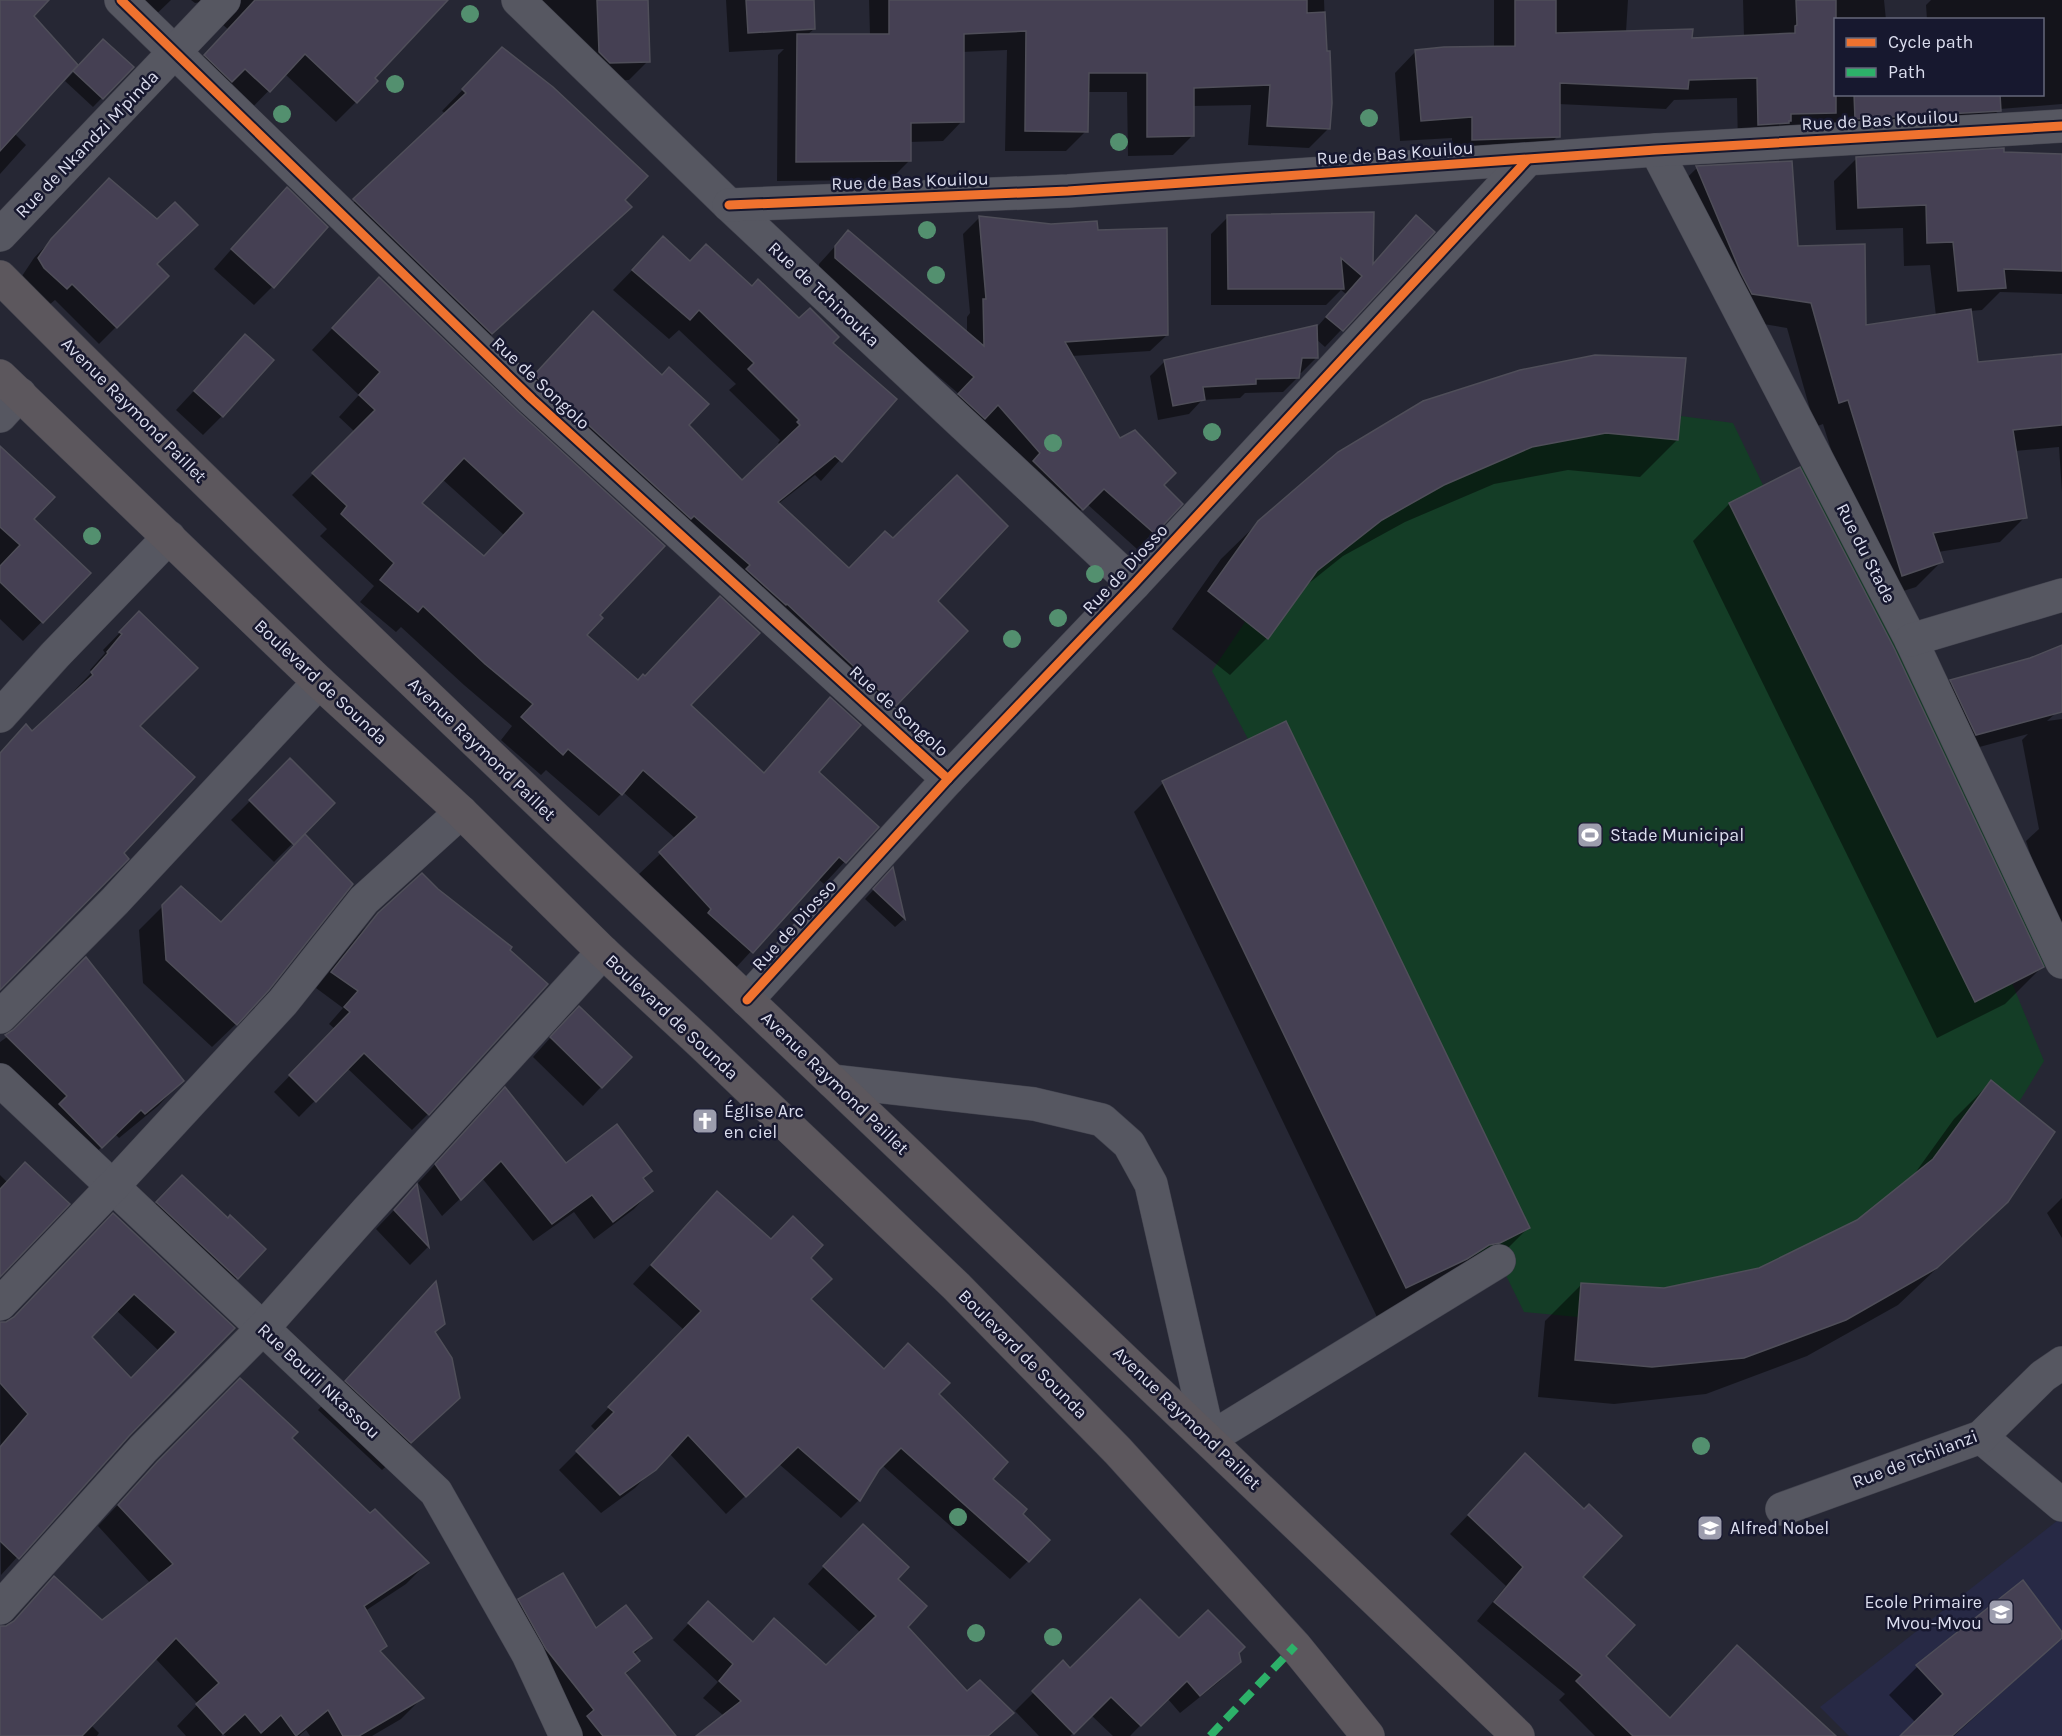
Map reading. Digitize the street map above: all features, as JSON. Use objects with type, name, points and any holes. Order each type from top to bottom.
[{"type":"main road","name":"Avenue Raymond Paillet","points":[[0,277],[183,460],[482,748],[1209,1438],[1518,1736]]},
{"type":"main road","name":"Boulevard de Sounda","points":[[6,395],[169,537],[319,682],[461,812],[603,952],[956,1286],[1118,1451],[1295,1646],[1368,1736]]},
{"type":"street","name":"Rue de Songolo","points":[[121,0],[532,399],[948,779]]},
{"type":"street","name":"Rue de Nkandzi M'pinda","points":[[0,235],[224,0]]},
{"type":"street","name":"Rue de Tchinouka","points":[[518,0],[729,205],[1134,584]]},
{"type":"street","name":"Rue de Bas Kouilou","points":[[729,205],[1068,192],[1656,150],[2062,126]]},
{"type":"street","name":"Rue du Stade","points":[[1656,150],[1911,640],[2062,962]]},
{"type":"street","name":"Rue de Diosso","points":[[747,1000],[948,779],[1134,584],[1527,160]]},
{"type":"street","points":[[0,716],[169,537]]},
{"type":"street","points":[[1911,640],[2062,595]]},
{"type":"street","points":[[0,1017],[115,901],[319,682]]},
{"type":"street","points":[[0,1304],[283,1002],[364,900],[461,812]]},
{"type":"street","points":[[0,1608],[143,1449],[263,1328],[603,952]]},
{"type":"street","name":"Rue Bouili Nkassou","points":[[0,1080],[436,1492],[528,1654],[566,1736]]},
{"type":"street","points":[[832,1081],[1034,1104],[1102,1120],[1129,1144],[1151,1184],[1209,1438],[1499,1261]]},
{"type":"street","name":"Rue de Tchilanzi","points":[[1782,1509],[1981,1437],[2043,1376],[2062,1362]]},
{"type":"street","points":[[1981,1437],[2062,1505]]},
{"type":"shaded area","name":"Ecole Primaire Mvou-Mvou","points":[[2062,1517],[2062,1736],[1849,1736],[1820,1707]]},
{"type":"green space","name":"Stade Municipal","points":[[1595,355],[1686,358],[1681,416],[1733,423],[1763,485],[1808,463],[2054,962],[2012,983],[2044,1061],[2019,1102],[2055,1132],[2008,1202],[1937,1268],[1846,1320],[1744,1358],[1652,1367],[1575,1360],[1578,1317],[1524,1312],[1492,1247],[1406,1288],[1162,781],[1248,739],[1212,671],[1245,622],[1208,591],[1258,521],[1338,452],[1423,401],[1520,370]]},
{"type":"building","points":[[0,0],[49,0],[34,16],[78,65],[0,151]]},
{"type":"building","points":[[255,0],[448,0],[375,78],[378,81],[357,103],[305,54],[270,92],[245,69],[232,82],[204,55]]},
{"type":"building","points":[[597,0],[648,0],[650,62],[610,63],[599,52]]},
{"type":"building","points":[[746,0],[814,0],[815,29],[748,33]]},
{"type":"building","points":[[889,0],[1307,0],[1307,13],[1325,12],[1327,51],[1330,51],[1332,103],[1330,129],[1267,126],[1270,85],[1194,88],[1194,136],[1147,137],[1147,73],[1089,73],[1088,132],[1025,131],[1026,31],[964,34],[964,122],[911,123],[911,161],[796,162],[797,34],[889,34]]},
{"type":"building","points":[[1515,0],[1556,0],[1556,33],[1693,29],[1692,38],[1795,33],[1796,0],[1836,0],[1834,96],[1836,96],[1836,113],[1791,114],[1789,123],[1758,125],[1757,78],[1689,80],[1688,89],[1560,83],[1560,137],[1472,140],[1472,117],[1421,121],[1415,50],[1444,47],[1515,46]]},
{"type":"building","points":[[103,39],[134,67],[103,99],[73,71]]},
{"type":"building","points":[[502,47],[553,87],[648,176],[625,200],[632,207],[492,334],[353,199],[466,93],[462,89]]},
{"type":"building","points":[[1854,96],[2000,96],[2001,111],[1855,119]]},
{"type":"building","points":[[2004,148],[2004,152],[2062,154],[2062,271],[2004,269],[2006,288],[1958,291],[1953,242],[1927,243],[1926,205],[1858,208],[1856,157]]},
{"type":"building","points":[[1792,161],[1798,246],[1865,244],[1866,325],[1971,309],[1978,362],[2062,354],[2062,425],[2013,430],[2027,518],[1933,533],[1943,562],[1902,576],[1848,400],[1839,403],[1811,303],[1752,294],[1696,166]]},
{"type":"building","points":[[109,178],[157,219],[175,202],[198,225],[157,264],[169,276],[117,328],[72,284],[67,289],[44,268],[38,258],[51,239]]},
{"type":"building","points":[[287,187],[328,227],[274,288],[231,249]]},
{"type":"building","points":[[1374,212],[1373,264],[1416,215],[1435,232],[1343,331],[1326,317],[1362,276],[1341,258],[1344,289],[1228,289],[1227,215]]},
{"type":"building","points":[[979,216],[1051,224],[1097,221],[1098,230],[1167,228],[1168,335],[1065,342],[1120,438],[1135,430],[1176,473],[1164,485],[1183,504],[1155,534],[1104,489],[1083,510],[1033,461],[1040,453],[998,405],[985,419],[958,394],[974,377],[835,258],[835,246],[848,230],[984,346],[983,299],[986,299]]},
{"type":"building","points":[[663,236],[690,261],[706,244],[752,286],[758,279],[799,318],[810,308],[839,337],[833,343],[897,399],[842,462],[835,456],[778,502],[849,568],[885,531],[893,538],[957,475],[1008,526],[938,601],[968,631],[896,706],[787,604],[746,569],[750,565],[694,516],[691,519],[534,375],[593,311],[662,375],[669,367],[709,404],[689,425],[742,480],[800,425],[797,422],[799,420],[748,369],[754,363],[699,310],[690,320],[632,270]]},
{"type":"building","points":[[379,277],[519,412],[665,546],[600,615],[603,618],[587,635],[638,680],[643,674],[645,676],[720,596],[760,633],[691,705],[764,773],[830,697],[861,725],[819,772],[879,827],[846,863],[839,857],[753,953],[708,913],[711,909],[659,852],[697,817],[643,770],[622,795],[568,749],[563,755],[521,717],[533,704],[485,664],[423,606],[418,612],[380,580],[394,563],[341,514],[347,506],[312,473],[375,410],[359,395],[380,372],[332,328]],"holes":[[[464,458],[524,513],[484,556],[422,503]]]},
{"type":"building","points":[[1317,325],[1318,358],[1302,358],[1299,378],[1256,379],[1256,384],[1203,387],[1205,400],[1173,406],[1164,360]]},
{"type":"building","points":[[245,334],[274,360],[223,417],[194,391]]},
{"type":"building","points":[[1595,355],[1686,358],[1678,440],[1606,433],[1532,447],[1444,485],[1382,520],[1317,571],[1268,639],[1208,591],[1258,521],[1338,452],[1423,401],[1520,370]]},
{"type":"building","points":[[0,446],[55,497],[34,519],[91,573],[43,623],[0,582],[0,566],[20,545],[0,527]]},
{"type":"building","points":[[1800,467],[1894,648],[2044,967],[1975,1002],[1729,503]]},
{"type":"building","points":[[139,611],[198,668],[140,726],[195,777],[124,853],[129,859],[0,990],[0,753],[26,724],[32,731],[93,675],[91,672],[122,634],[119,632]]},
{"type":"building","points":[[2062,645],[2062,712],[1976,735],[1950,680],[2030,658]]},
{"type":"building","points":[[1286,721],[1530,1228],[1500,1243],[1489,1245],[1467,1259],[1406,1288],[1162,781]]},
{"type":"building","points":[[290,758],[335,803],[294,845],[249,800]]},
{"type":"building","points":[[305,834],[353,884],[269,990],[237,1025],[166,960],[162,905],[181,886],[221,922]]},
{"type":"building","points":[[893,867],[905,919],[873,889]]},
{"type":"building","points":[[422,873],[438,889],[512,947],[510,950],[548,984],[429,1115],[364,1053],[316,1102],[289,1075],[350,1012],[344,1007],[358,991],[331,972],[378,913]]},
{"type":"building","points":[[86,957],[184,1081],[145,1114],[141,1110],[102,1148],[59,1104],[67,1096],[5,1035],[13,1030]]},
{"type":"building","points":[[579,1006],[632,1057],[602,1088],[550,1037]]},
{"type":"building","points":[[1991,1080],[2055,1132],[2008,1202],[1937,1268],[1846,1320],[1744,1358],[1652,1367],[1575,1360],[1581,1283],[1664,1288],[1759,1268],[1857,1220],[1933,1159]]},
{"type":"building","points":[[505,1087],[566,1163],[617,1124],[652,1171],[643,1178],[653,1191],[613,1222],[592,1195],[552,1224],[501,1161],[461,1200],[435,1164]]},
{"type":"building","points":[[25,1162],[70,1204],[0,1277],[0,1189]]},
{"type":"building","points":[[182,1175],[228,1218],[230,1215],[266,1249],[238,1279],[156,1202]]},
{"type":"building","points":[[417,1184],[429,1247],[394,1210]]},
{"type":"building","points":[[717,1191],[771,1239],[793,1216],[823,1245],[811,1258],[832,1279],[811,1299],[884,1369],[908,1343],[950,1383],[939,1394],[1008,1462],[993,1479],[1027,1509],[1023,1514],[1050,1540],[1029,1562],[901,1448],[879,1470],[860,1501],[798,1447],[746,1497],[688,1435],[656,1470],[620,1495],[576,1451],[614,1412],[608,1407],[701,1311],[651,1265]]},
{"type":"building","points":[[113,1213],[235,1328],[129,1436],[19,1559],[0,1541],[0,1447],[28,1414],[0,1383],[0,1322],[6,1322],[14,1317]],"holes":[[[134,1294],[176,1332],[131,1378],[92,1337]]]},
{"type":"building","points":[[436,1281],[445,1324],[435,1332],[452,1358],[460,1398],[411,1443],[345,1381]]},
{"type":"building","points":[[240,1378],[298,1432],[292,1438],[370,1513],[375,1509],[429,1563],[364,1606],[387,1646],[380,1651],[424,1698],[359,1736],[343,1736],[328,1710],[296,1736],[281,1715],[261,1733],[245,1714],[223,1734],[196,1704],[219,1683],[176,1638],[82,1736],[0,1736],[0,1626],[6,1626],[14,1621],[54,1576],[102,1620],[173,1564],[118,1505]]},
{"type":"building","points":[[1525,1453],[1584,1509],[1589,1504],[1622,1536],[1583,1577],[1635,1625],[1606,1656],[1670,1718],[1737,1645],[1836,1736],[1633,1736],[1576,1681],[1582,1675],[1494,1602],[1523,1567],[1468,1515]]},
{"type":"building","points":[[863,1524],[909,1567],[898,1579],[927,1606],[908,1627],[967,1691],[980,1680],[1014,1713],[988,1736],[696,1736],[741,1701],[719,1681],[733,1664],[688,1623],[708,1601],[753,1642],[774,1618],[826,1665],[876,1616],[823,1566]]},
{"type":"building","points":[[563,1573],[596,1628],[626,1605],[652,1638],[633,1652],[640,1661],[625,1673],[676,1736],[603,1736],[587,1716],[594,1710],[546,1649],[518,1599]]},
{"type":"building","points":[[2023,1580],[2062,1632],[2062,1638],[1952,1736],[1900,1736],[1943,1694],[1916,1665]]},
{"type":"building","points":[[1140,1599],[1179,1638],[1208,1610],[1245,1647],[1239,1653],[1241,1662],[1200,1696],[1187,1681],[1141,1726],[1111,1697],[1074,1734],[1032,1691],[1063,1660],[1070,1668]]},
{"type":"marked path","points":[[1210,1736],[1295,1646]]},
{"type":"cycle path","points":[[121,0],[532,399],[948,779]]},
{"type":"cycle path","points":[[729,205],[1068,191],[1656,150],[2062,126]]},
{"type":"cycle path","points":[[747,1000],[948,779],[1134,584],[1527,160]]},
{"type":"place","name":"Stade Municipal","points":[[1590,835]]},
{"type":"place","name":"Église Arc en ciel","points":[[705,1121]]},
{"type":"place","name":"Alfred Nobel","points":[[1710,1528]]},
{"type":"place","name":"Ecole Primaire Mvou-Mvou","points":[[2001,1612]]}]
